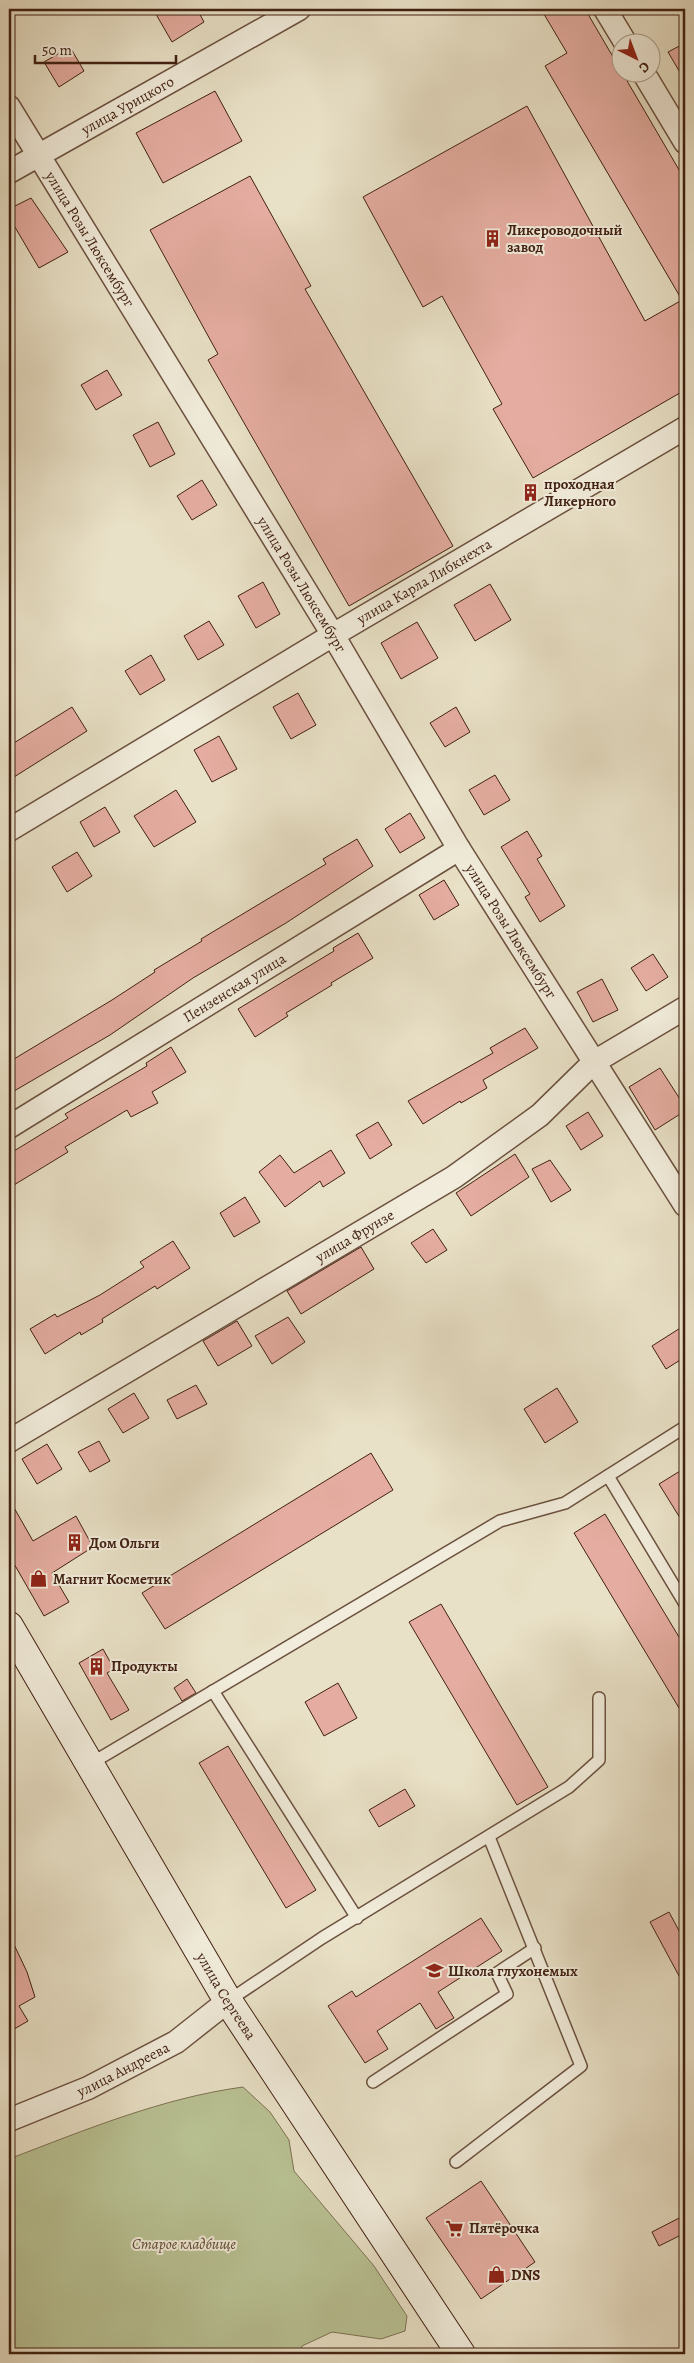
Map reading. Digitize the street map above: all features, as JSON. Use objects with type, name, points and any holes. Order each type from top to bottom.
[{"type":"main road","name":"улица Сергеева","points":[[9,1626],[228,2001],[461,2354]]},
{"type":"street","name":"улица Урицкого","points":[[9,172],[299,9]]},
{"type":"street","points":[[605,9],[619,32]]},
{"type":"street","points":[[649,82],[685,142]]},
{"type":"street","name":"улица Розы Люксембург","points":[[9,107],[333,635],[459,849],[685,1205]]},
{"type":"street","name":"улица Карла Либкнехта","points":[[9,830],[333,635],[685,428]]},
{"type":"street","name":"Пензенская улица","points":[[9,1127],[459,849]]},
{"type":"street","name":"улица Фрунзе","points":[[9,1441],[454,1177],[540,1115],[594,1062],[685,1008]]},
{"type":"street","name":"улица Андреева","points":[[9,2120],[88,2088],[176,2042],[228,2001]]},
{"type":"lane","points":[[90,1764],[500,1521],[566,1502],[685,1427]]},
{"type":"lane","points":[[608,1476],[685,1604]]},
{"type":"lane","points":[[213,1691],[356,1918]]},
{"type":"lane","points":[[228,2001],[322,1938],[570,1787],[599,1760],[599,1698]]},
{"type":"lane","points":[[456,2162],[581,2066],[489,1837]]},
{"type":"lane","points":[[373,2082],[507,1994],[497,1973],[535,1948]]},
{"type":"green space","name":"Старое кладбище","points":[[243,2087],[270,2112],[289,2140],[294,2171],[374,2266],[407,2316],[405,2331],[381,2339],[332,2332],[302,2346],[299,2354],[9,2354],[9,2159],[95,2126],[153,2107],[213,2092]]},
{"type":"building","points":[[153,9],[197,9],[204,22],[172,42]]},
{"type":"building","points":[[541,9],[585,9],[612,55],[612,82],[628,82],[685,180],[685,390],[533,478],[493,409],[502,404],[442,296],[423,307],[363,197],[527,106],[645,321],[682,300],[545,66],[567,53]]},
{"type":"building","points":[[685,43],[685,81],[668,52]]},
{"type":"building","points":[[70,47],[84,71],[59,87],[44,62]]},
{"type":"building","points":[[215,91],[242,141],[163,183],[136,133]]},
{"type":"building","points":[[250,176],[311,286],[305,289],[453,546],[349,606],[208,360],[218,354],[150,230]]},
{"type":"building","points":[[31,198],[68,252],[39,268],[9,217],[9,209]]},
{"type":"building","points":[[107,370],[122,395],[96,410],[81,385]]},
{"type":"building","points":[[158,422],[175,454],[150,467],[133,435]]},
{"type":"building","points":[[202,480],[217,505],[192,520],[177,496]]},
{"type":"building","points":[[263,582],[280,614],[256,628],[238,596]]},
{"type":"building","points":[[490,584],[511,620],[475,641],[454,605]]},
{"type":"building","points":[[209,621],[224,645],[198,660],[184,636]]},
{"type":"building","points":[[417,622],[438,658],[401,679],[381,643]]},
{"type":"building","points":[[151,655],[165,680],[140,695],[125,671]]},
{"type":"building","points":[[298,693],[316,725],[291,739],[273,707]]},
{"type":"building","points":[[72,707],[87,731],[14,777],[9,769],[9,746]]},
{"type":"building","points":[[456,707],[470,732],[445,747],[430,723]]},
{"type":"building","points":[[219,736],[237,769],[212,782],[194,750]]},
{"type":"building","points":[[495,775],[510,800],[484,815],[469,790]]},
{"type":"building","points":[[176,790],[196,822],[154,847],[134,816]]},
{"type":"building","points":[[105,807],[120,832],[94,847],[80,822]]},
{"type":"building","points":[[410,813],[425,838],[400,853],[385,829]]},
{"type":"building","points":[[527,831],[542,856],[537,859],[565,906],[540,922],[525,897],[530,894],[501,847]]},
{"type":"building","points":[[357,839],[373,866],[286,923],[193,978],[110,1035],[9,1094],[9,1062],[112,1000],[155,972],[154,970],[202,941],[201,939],[326,864],[323,859]]},
{"type":"building","points":[[77,852],[92,876],[67,892],[52,867]]},
{"type":"building","points":[[444,880],[459,905],[434,920],[419,895]]},
{"type":"building","points":[[358,933],[373,958],[286,1013],[288,1016],[255,1037],[238,1009],[334,951],[333,948]]},
{"type":"building","points":[[653,954],[668,977],[646,991],[631,968]]},
{"type":"building","points":[[602,979],[618,1010],[593,1022],[577,992]]},
{"type":"building","points":[[525,1028],[538,1048],[483,1080],[487,1088],[461,1103],[460,1101],[423,1124],[408,1101],[493,1053],[490,1048]]},
{"type":"building","points":[[171,1047],[186,1072],[152,1092],[158,1103],[131,1117],[127,1110],[65,1147],[68,1152],[9,1188],[9,1154],[68,1118],[65,1114],[147,1066],[146,1063]]},
{"type":"building","points":[[660,1068],[685,1107],[685,1111],[655,1130],[629,1087]]},
{"type":"building","points":[[588,1112],[603,1136],[581,1150],[566,1126]]},
{"type":"building","points":[[378,1122],[392,1145],[370,1159],[356,1135]]},
{"type":"building","points":[[331,1150],[345,1173],[323,1187],[320,1181],[285,1207],[259,1172],[280,1155],[294,1173]]},
{"type":"building","points":[[515,1154],[529,1177],[471,1216],[456,1193]]},
{"type":"building","points":[[550,1160],[571,1190],[551,1202],[532,1169]]},
{"type":"building","points":[[245,1197],[260,1222],[234,1237],[220,1213]]},
{"type":"building","points":[[433,1229],[447,1250],[426,1263],[411,1243]]},
{"type":"building","points":[[173,1241],[190,1268],[157,1289],[155,1286],[102,1319],[103,1322],[81,1335],[80,1332],[45,1354],[30,1329],[55,1314],[57,1317],[100,1295],[144,1267],[140,1262]]},
{"type":"building","points":[[361,1247],[374,1269],[301,1314],[287,1291]]},
{"type":"building","points":[[288,1317],[305,1342],[272,1364],[255,1336]]},
{"type":"building","points":[[237,1321],[252,1346],[218,1366],[203,1341]]},
{"type":"building","points":[[685,1325],[685,1357],[666,1369],[652,1346]]},
{"type":"building","points":[[196,1385],[207,1404],[177,1419],[167,1400]]},
{"type":"building","points":[[557,1388],[578,1422],[545,1443],[524,1409]]},
{"type":"building","points":[[134,1393],[149,1418],[123,1433],[108,1409]]},
{"type":"building","points":[[99,1441],[110,1461],[90,1472],[78,1452]]},
{"type":"building","points":[[47,1444],[62,1469],[37,1484],[22,1459]]},
{"type":"building","points":[[371,1453],[393,1490],[165,1629],[142,1593]]},
{"type":"building","points":[[685,1468],[685,1526],[659,1484]]},
{"type":"building","name":"Магнит Косметик","points":[[9,1499],[33,1541],[76,1516],[93,1547],[52,1573],[69,1602],[44,1616],[9,1555]]},
{"type":"building","points":[[605,1514],[685,1647],[685,1718],[574,1533]]},
{"type":"building","points":[[441,1604],[548,1787],[517,1805],[409,1622]]},
{"type":"building","points":[[103,1649],[114,1669],[107,1673],[129,1710],[111,1720],[79,1663]]},
{"type":"building","points":[[187,1679],[196,1693],[182,1701],[174,1688]]},
{"type":"building","points":[[338,1683],[357,1718],[324,1736],[305,1702]]},
{"type":"building","points":[[228,1746],[316,1890],[286,1908],[199,1763]]},
{"type":"building","points":[[405,1789],[415,1806],[379,1827],[369,1810]]},
{"type":"building","points":[[669,1912],[685,1942],[685,1987],[650,1922]]},
{"type":"building","name":"Школа глухонемых","points":[[481,1918],[502,1951],[438,1992],[454,2018],[436,2029],[420,2003],[377,2031],[388,2049],[365,2063],[328,2006],[352,1991],[356,1997]]},
{"type":"building","points":[[9,1934],[27,1972],[35,1997],[19,2006],[28,2021],[9,2032]]},
{"type":"building","points":[[481,2181],[535,2262],[481,2299],[426,2218]]},
{"type":"building","points":[[685,2215],[685,2233],[659,2246],[652,2232]]},
{"type":"place","name":"Ликероводочный завод","points":[[493,239]]},
{"type":"place","name":"проходная Ликерного","points":[[530,493]]},
{"type":"place","name":"Дом Ольги","points":[[75,1543]]},
{"type":"place","name":"Магнит Косметик","points":[[39,1579]]},
{"type":"place","name":"Продукты","points":[[97,1666]]},
{"type":"place","name":"Школа глухонемых","points":[[434,1971]]},
{"type":"place","name":"Пятёрочка","points":[[455,2228]]},
{"type":"place","name":"DNS","points":[[497,2275]]}]
